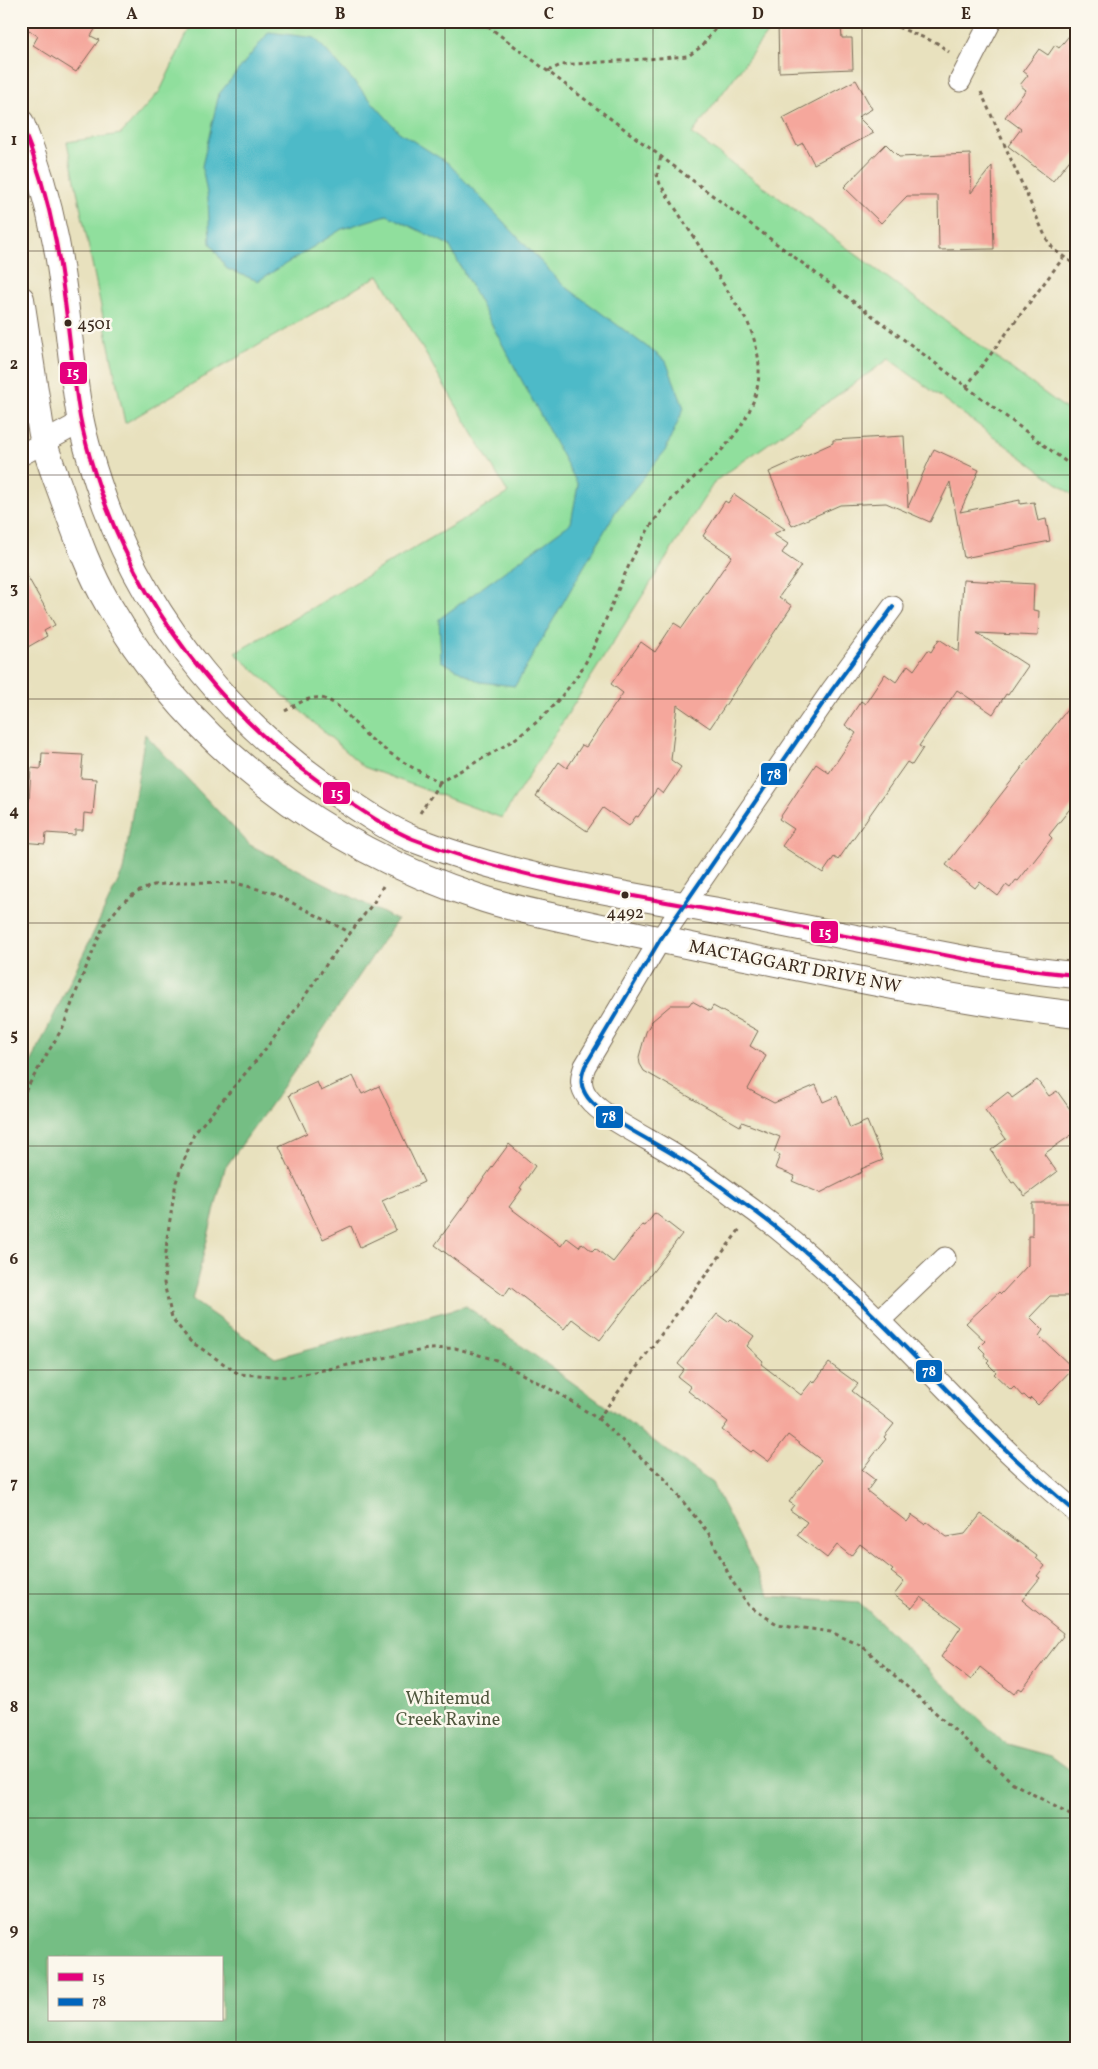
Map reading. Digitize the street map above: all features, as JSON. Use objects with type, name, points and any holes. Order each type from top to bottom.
[{"type":"street","points":[[964,73],[991,21]]},
{"type":"street","points":[[21,124],[38,165],[56,243],[81,422],[106,505],[120,538],[146,589],[169,627],[198,666],[230,704],[298,766],[375,819],[408,837],[493,866],[536,877],[993,964],[1077,975]]},
{"type":"street","name":"MACTAGGART DRIVE NW","points":[[21,299],[32,449],[107,602],[136,649],[203,728],[235,760],[267,787],[298,809],[362,848],[442,884],[480,898],[523,910],[660,940],[962,999],[1077,1015]]},
{"type":"street","points":[[32,449],[81,422]]},
{"type":"street","points":[[893,607],[832,690],[660,940],[584,1066],[581,1086],[596,1107],[677,1156],[754,1210],[814,1259],[880,1320],[998,1442],[1077,1513]]},
{"type":"street","points":[[880,1320],[945,1258]]},
{"type":"path","points":[[481,21],[1077,470]]},
{"type":"path","points":[[548,71],[561,65],[688,56],[701,47],[721,21]]},
{"type":"path","points":[[883,21],[937,43],[964,73],[1046,238],[1054,250],[1077,266]]},
{"type":"path","points":[[286,711],[310,698],[322,698],[334,704],[387,752],[415,770],[440,782],[507,744],[529,729],[548,711],[575,679],[588,658],[636,551],[665,507],[736,433],[751,408],[759,376],[757,345],[748,323],[660,184],[657,175],[661,156]]},
{"type":"path","points":[[966,387],[1063,258]]},
{"type":"path","points":[[21,1098],[63,1027],[104,925],[122,903],[137,892],[154,885],[187,882],[235,883],[273,893],[351,934],[328,962],[296,1009],[260,1056],[194,1134],[176,1182],[167,1238],[164,1283],[172,1318],[190,1342],[239,1374],[288,1377],[428,1350],[455,1348],[496,1360],[563,1396],[598,1419],[664,1478],[709,1534],[732,1581],[750,1607],[777,1624],[831,1632],[862,1646],[1013,1782],[1077,1819]]},
{"type":"path","points":[[598,1419],[754,1210]]},
{"type":"green space","points":[[193,21],[776,21],[692,134],[1077,417],[1077,498],[889,359],[715,481],[502,818],[364,767],[235,653],[508,493],[379,275],[125,423],[67,142],[121,134],[160,91]]},
{"type":"green space","name":"Whitemud Creek Ravine","points":[[145,734],[250,845],[397,920],[301,1062],[225,1168],[192,1300],[275,1358],[466,1306],[712,1483],[770,1596],[859,1602],[1004,1743],[1051,1756],[1077,1775],[1077,2048],[21,2048],[21,1084],[123,871]]},
{"type":"water","points":[[269,32],[315,38],[399,132],[448,163],[562,284],[666,361],[684,408],[665,451],[616,511],[515,686],[480,682],[441,661],[439,619],[571,523],[578,485],[449,245],[387,215],[342,229],[258,281],[227,269],[210,243],[208,199],[202,166],[219,94]]},
{"type":"building","points":[[21,21],[100,21],[91,36],[99,40],[76,72],[33,45],[38,36],[21,25]]},
{"type":"building","points":[[778,21],[835,21],[835,27],[841,27],[842,38],[852,38],[853,69],[779,72]]},
{"type":"building","points":[[1077,26],[1077,151],[1053,181],[1008,146],[1021,129],[1005,117],[1026,90],[1020,85],[1028,75],[1023,71],[1039,49],[1048,55],[1055,45],[1059,48]]},
{"type":"building","points":[[856,80],[872,109],[858,117],[874,133],[814,164],[803,143],[797,146],[783,118]]},
{"type":"building","points":[[886,144],[899,157],[970,154],[971,193],[992,166],[994,249],[939,250],[938,196],[907,196],[881,223],[844,187]]},
{"type":"building","points":[[904,436],[908,507],[934,449],[979,470],[960,512],[1020,500],[1020,504],[1034,502],[1038,521],[1046,519],[1050,541],[964,558],[950,482],[930,522],[886,503],[840,505],[792,526],[769,472],[833,443],[833,440]]},
{"type":"building","points":[[734,494],[785,529],[773,534],[788,544],[782,553],[801,566],[779,597],[792,606],[710,728],[677,705],[671,760],[681,767],[663,794],[657,789],[638,817],[636,816],[629,826],[603,808],[587,831],[536,796],[559,762],[567,768],[582,745],[586,747],[623,693],[611,684],[641,642],[655,652],[674,623],[682,628],[732,556],[703,536],[725,501],[728,503]]},
{"type":"building","points":[[21,565],[55,625],[44,631],[47,636],[21,651]]},
{"type":"building","points":[[963,580],[1034,584],[1033,610],[1039,611],[1038,636],[977,633],[1028,666],[993,714],[957,690],[919,746],[923,748],[912,765],[907,762],[838,860],[834,857],[823,873],[782,846],[794,829],[779,819],[816,764],[829,773],[856,733],[845,725],[861,701],[865,704],[885,674],[896,682],[908,665],[914,670],[928,650],[931,652],[939,639],[959,652]]},
{"type":"building","points":[[1077,697],[1077,800],[1049,835],[1052,838],[1018,881],[1016,880],[1010,888],[1006,885],[998,896],[980,882],[975,888],[946,865]]},
{"type":"building","points":[[42,753],[83,755],[81,778],[96,779],[93,814],[84,813],[83,830],[75,830],[75,835],[46,833],[45,844],[21,842],[21,800],[29,801],[31,768],[41,769]]},
{"type":"building","points":[[692,1001],[710,1011],[713,1006],[758,1031],[750,1046],[766,1056],[748,1089],[774,1103],[816,1085],[823,1102],[837,1096],[850,1128],[867,1121],[883,1160],[861,1169],[862,1172],[820,1193],[792,1181],[795,1176],[775,1168],[780,1155],[774,1152],[780,1137],[742,1122],[740,1126],[644,1071],[639,1057],[646,1032],[652,1021],[671,1005],[689,1005]]},
{"type":"building","points":[[353,1076],[362,1094],[379,1086],[424,1182],[382,1201],[396,1230],[360,1247],[351,1226],[323,1239],[279,1146],[307,1133],[289,1095],[317,1082],[321,1091]]},
{"type":"building","points":[[1037,1080],[1049,1096],[1057,1091],[1077,1119],[1077,1131],[1044,1154],[1057,1172],[1025,1196],[1014,1182],[1012,1183],[991,1150],[1006,1139],[985,1110],[1008,1092],[1012,1098]]},
{"type":"building","points":[[509,1144],[535,1166],[509,1207],[561,1246],[567,1238],[579,1247],[582,1243],[592,1251],[595,1248],[613,1262],[642,1225],[645,1226],[655,1213],[682,1234],[600,1340],[572,1319],[564,1329],[510,1287],[504,1296],[435,1245]]},
{"type":"building","points":[[1032,1203],[1077,1203],[1077,1296],[1050,1296],[1030,1317],[1043,1330],[1039,1336],[1073,1368],[1038,1405],[1031,1398],[1029,1400],[1024,1395],[1022,1396],[1014,1387],[1011,1390],[994,1374],[996,1372],[987,1363],[989,1361],[984,1355],[985,1353],[979,1347],[985,1341],[966,1323],[999,1292],[1001,1294],[1028,1265],[1028,1236],[1032,1236]]},
{"type":"building","points":[[717,1314],[728,1322],[731,1319],[754,1336],[747,1346],[763,1361],[761,1364],[801,1395],[812,1381],[814,1383],[829,1363],[858,1384],[852,1391],[894,1424],[884,1437],[886,1439],[862,1470],[875,1480],[867,1491],[907,1522],[912,1515],[925,1524],[927,1522],[947,1537],[965,1534],[981,1514],[1037,1556],[1036,1558],[1045,1566],[1037,1576],[1040,1578],[1022,1600],[1063,1633],[1063,1636],[1022,1690],[1019,1688],[1014,1694],[980,1667],[971,1680],[941,1657],[961,1627],[921,1597],[912,1608],[894,1595],[904,1582],[891,1572],[893,1570],[860,1544],[851,1556],[837,1545],[827,1558],[797,1535],[807,1522],[790,1510],[794,1505],[789,1502],[821,1460],[788,1435],[768,1461],[753,1450],[751,1452],[722,1430],[728,1422],[688,1391],[691,1387],[678,1377],[684,1369],[678,1364]]},
{"type":"transit line","name":"15","points":[[21,123],[42,182],[56,242],[82,427],[91,462],[106,506],[125,550],[147,593],[174,634],[203,672],[235,708],[270,742],[307,772],[370,816],[404,835],[454,854],[495,866],[580,886],[962,958],[1019,968],[1077,975]]},
{"type":"transit line","name":"78","points":[[893,607],[832,690],[660,940],[585,1066],[582,1075],[582,1086],[588,1098],[595,1106],[616,1121],[700,1171],[808,1254],[873,1315],[1007,1451],[1077,1513]]},
{"type":"place","name":"4501","points":[[68,323]]},
{"type":"place","name":"4492","points":[[625,895]]}]
